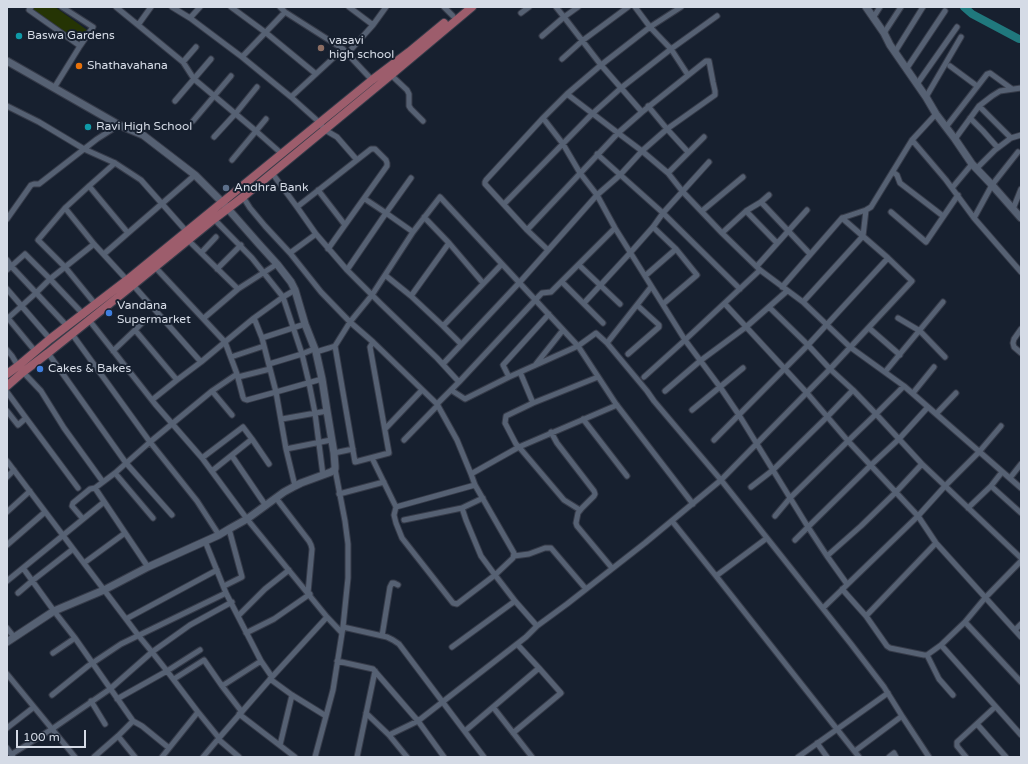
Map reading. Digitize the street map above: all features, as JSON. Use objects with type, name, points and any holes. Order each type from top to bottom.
[{"type":"main road","points":[[225,205],[243,197],[272,173],[372,80],[464,7]]},
{"type":"main road","points":[[7,374],[21,369],[48,353],[72,334],[87,318],[225,205],[282,154],[391,76],[472,7]]},
{"type":"main road","points":[[7,386],[35,351],[67,326],[87,318],[96,305],[155,267],[187,236]]},
{"type":"street","points":[[54,88],[93,27],[62,7]]},
{"type":"street","points":[[116,7],[183,62],[194,79],[236,113],[282,154]]},
{"type":"street","points":[[138,25],[151,7]]},
{"type":"street","points":[[172,7],[190,18],[242,57],[291,97],[322,126],[338,137],[356,160]]},
{"type":"street","points":[[190,18],[200,7]]},
{"type":"street","points":[[231,7],[265,32],[316,74]]},
{"type":"street","points":[[280,7],[285,12],[343,49],[372,80]]},
{"type":"street","points":[[349,7],[373,25]]},
{"type":"street","points":[[347,54],[373,25],[386,7]]},
{"type":"street","points":[[444,7],[452,16]]},
{"type":"street","points":[[521,13],[529,7]]},
{"type":"street","points":[[556,7],[601,65],[642,112]]},
{"type":"street","points":[[542,36],[578,7]]},
{"type":"street","points":[[562,59],[582,41],[628,7]]},
{"type":"street","points":[[635,7],[650,27],[670,49],[688,75]]},
{"type":"street","points":[[548,250],[527,230],[485,184],[486,180],[542,118],[567,94],[601,65],[650,27],[682,7]]},
{"type":"street","points":[[866,7],[936,114],[974,166],[1021,218]]},
{"type":"street","points":[[873,18],[880,7]]},
{"type":"street","points":[[884,33],[901,7]]},
{"type":"street","points":[[895,52],[923,7]]},
{"type":"street","points":[[28,8],[80,46]]},
{"type":"street","points":[[907,68],[945,11]]},
{"type":"street","points":[[242,57],[285,12]]},
{"type":"street","points":[[504,204],[592,114],[621,88],[670,49],[717,16]]},
{"type":"street","points":[[917,84],[956,27]]},
{"type":"street","points":[[926,97],[961,37]]},
{"type":"street","points":[[183,62],[196,47]]},
{"type":"street","points":[[291,97],[343,49]]},
{"type":"street","points":[[175,101],[211,59]]},
{"type":"street","points":[[7,61],[119,124],[143,135],[195,175],[225,205],[277,264],[291,282],[295,290],[305,324],[315,350],[322,379],[334,453],[334,468],[348,544],[348,578],[342,630],[332,690],[315,757]]},
{"type":"street","points":[[442,364],[519,283],[598,195],[620,175],[642,151],[667,129],[715,95],[716,93],[709,61],[706,61],[648,106],[618,133],[527,230]]},
{"type":"street","points":[[950,66],[977,86]]},
{"type":"street","points":[[946,127],[977,86],[989,73],[1012,89]]},
{"type":"street","points":[[193,121],[231,76]]},
{"type":"street","points":[[391,76],[407,90],[409,94],[409,106],[423,121]]},
{"type":"street","points":[[214,137],[257,87]]},
{"type":"street","points":[[955,139],[979,106],[1000,91],[1021,88]]},
{"type":"street","points":[[567,94],[642,151],[668,173],[683,192],[742,254],[787,291],[803,302],[850,347],[913,393],[1021,488]]},
{"type":"street","points":[[7,106],[39,122],[84,149],[115,164],[141,180],[201,253],[238,289]]},
{"type":"street","points":[[648,106],[688,152]]},
{"type":"street","points":[[979,106],[1011,138]]},
{"type":"street","points":[[782,287],[842,218],[871,207],[912,140],[936,114]]},
{"type":"street","points":[[542,118],[563,144],[580,173],[598,195],[630,253],[700,361],[739,415],[808,527],[847,584]]},
{"type":"street","points":[[970,118],[983,130],[998,148]]},
{"type":"street","points":[[232,160],[266,119]]},
{"type":"street","points":[[7,219],[31,185],[39,184],[106,132],[119,124]]},
{"type":"street","points":[[952,188],[974,166],[1011,138],[1021,135]]},
{"type":"street","points":[[668,173],[704,137]]},
{"type":"street","points":[[912,140],[958,195],[974,218],[1021,272]]},
{"type":"street","points":[[297,206],[372,148],[386,160],[387,166],[328,249]]},
{"type":"street","points":[[974,218],[992,185],[1018,152]]},
{"type":"street","points":[[597,154],[663,213],[740,289]]},
{"type":"street","points":[[584,303],[601,286],[709,162]]},
{"type":"street","points":[[96,305],[64,267],[38,240],[65,208],[115,164]]},
{"type":"street","points":[[893,172],[897,175],[900,184],[942,216]]},
{"type":"street","points":[[272,173],[328,249],[459,382]]},
{"type":"street","points":[[104,254],[195,175]]},
{"type":"street","points":[[702,211],[743,177]]},
{"type":"street","points":[[348,270],[411,178]]},
{"type":"street","points":[[89,186],[128,233]]},
{"type":"street","points":[[1013,209],[1021,189]]},
{"type":"street","points":[[318,190],[345,225]]},
{"type":"street","points":[[722,234],[746,211],[761,202],[768,195]]},
{"type":"street","points":[[891,212],[926,242],[942,216],[958,195]]},
{"type":"street","points":[[243,197],[250,208],[290,253],[321,292],[350,322],[373,342],[438,405],[456,440],[475,485],[514,553],[514,556]]},
{"type":"street","points":[[83,519],[72,506],[73,503],[90,489],[94,488],[115,473],[212,391],[237,375],[270,366],[315,350],[335,346],[350,322],[372,295],[413,232],[440,197],[578,346],[617,405],[693,504]]},
{"type":"street","points":[[364,199],[413,232]]},
{"type":"street","points":[[761,202],[810,254]]},
{"type":"street","points":[[65,208],[94,244],[201,362]]},
{"type":"street","points":[[644,377],[740,289],[777,243],[807,210]]},
{"type":"street","points":[[803,302],[863,236],[866,210]]},
{"type":"street","points":[[746,211],[777,243]]},
{"type":"street","points":[[211,216],[241,246],[264,272],[283,297],[302,354],[309,383],[323,475]]},
{"type":"street","points":[[424,217],[483,283]]},
{"type":"street","points":[[389,735],[418,721],[672,521],[721,480],[807,393],[912,281],[842,218]]},
{"type":"street","points":[[653,227],[676,249],[697,275],[663,304]]},
{"type":"street","points":[[404,440],[535,300],[542,293],[551,292],[554,290],[615,228]]},
{"type":"street","points":[[290,253],[316,234]]},
{"type":"street","points":[[201,253],[216,237]]},
{"type":"street","points":[[35,351],[7,318],[64,267],[94,244]]},
{"type":"street","points":[[411,296],[449,244]]},
{"type":"street","points":[[217,269],[241,246]]},
{"type":"street","points":[[645,276],[676,249]]},
{"type":"street","points":[[9,268],[25,254],[50,279],[87,318],[152,400],[202,458],[247,519],[327,616],[342,630],[382,636],[399,644],[484,757]]},
{"type":"street","points":[[714,440],[808,345],[888,258]]},
{"type":"street","points":[[7,260],[9,268],[36,293],[67,326]]},
{"type":"street","points":[[204,318],[238,289],[277,264]]},
{"type":"street","points":[[443,326],[502,264]]},
{"type":"street","points":[[579,265],[620,304]]},
{"type":"street","points":[[155,267],[226,342],[244,399],[247,400],[322,379]]},
{"type":"street","points":[[385,275],[411,296],[461,344]]},
{"type":"street","points":[[562,282],[603,323]]},
{"type":"street","points":[[607,343],[652,287]]},
{"type":"street","points":[[7,289],[50,339]]},
{"type":"street","points":[[152,400],[254,318],[295,290]]},
{"type":"street","points":[[666,391],[700,361],[746,327],[787,291]]},
{"type":"street","points":[[885,372],[943,302]]},
{"type":"street","points":[[725,304],[807,393],[848,441],[918,516],[936,543],[1021,637]]},
{"type":"street","points":[[628,354],[659,325],[637,305]]},
{"type":"street","points":[[769,307],[830,369],[853,390],[922,464],[1021,558]]},
{"type":"street","points":[[509,377],[503,365],[549,314]]},
{"type":"street","points":[[254,318],[262,338],[270,366],[282,419],[286,449],[295,486]]},
{"type":"street","points":[[898,318],[920,331],[945,357]]},
{"type":"street","points":[[113,350],[145,320]]},
{"type":"street","points":[[262,338],[305,324]]},
{"type":"street","points":[[869,328],[900,355]]},
{"type":"street","points":[[135,330],[177,380]]},
{"type":"street","points":[[535,365],[564,330]]},
{"type":"street","points":[[1021,330],[1014,339],[1013,343],[1014,347],[1021,354]]},
{"type":"street","points":[[451,390],[465,399],[509,377],[578,346],[596,333],[607,343],[721,480],[823,608],[888,693],[929,757]]},
{"type":"street","points":[[72,334],[150,442],[197,501],[219,535]]},
{"type":"street","points":[[335,346],[355,462],[389,454],[370,347],[373,342]]},
{"type":"street","points":[[231,357],[264,346]]},
{"type":"street","points":[[7,350],[21,369],[41,391],[64,428],[103,482]]},
{"type":"street","points":[[48,353],[126,463],[172,515]]},
{"type":"street","points":[[913,393],[934,367]]},
{"type":"street","points":[[692,410],[743,368]]},
{"type":"street","points":[[520,372],[533,403]]},
{"type":"street","points":[[580,510],[564,500],[516,444],[505,423],[505,418],[506,416],[533,403],[598,377]]},
{"type":"street","points":[[775,516],[790,498],[904,386]]},
{"type":"street","points":[[385,429],[422,390]]},
{"type":"street","points":[[751,487],[773,470],[853,390]]},
{"type":"street","points":[[212,391],[232,415]]},
{"type":"street","points":[[7,392],[78,488]]},
{"type":"street","points":[[936,414],[956,392]]},
{"type":"street","points":[[471,474],[519,447],[617,405]]},
{"type":"street","points":[[795,540],[899,439],[928,407]]},
{"type":"street","points":[[7,411],[18,425],[26,418]]},
{"type":"street","points":[[282,419],[327,411]]},
{"type":"street","points":[[583,419],[627,476]]},
{"type":"street","points":[[202,458],[243,426],[269,464]]},
{"type":"street","points":[[823,608],[918,516],[979,452],[1001,426]]},
{"type":"street","points":[[551,432],[557,443],[594,491],[594,496],[578,513],[576,518],[577,526],[612,568]]},
{"type":"street","points":[[212,471],[252,439]]},
{"type":"street","points":[[286,449],[331,440]]},
{"type":"street","points":[[334,453],[352,449]]},
{"type":"street","points":[[232,456],[266,506]]},
{"type":"street","points":[[372,458],[396,507],[394,515],[402,538],[453,603],[456,604],[495,575],[514,556],[529,554],[545,548],[551,548],[586,589]]},
{"type":"street","points":[[7,461],[198,712],[219,738],[239,757]]},
{"type":"street","points":[[828,556],[896,492],[922,464]]},
{"type":"street","points":[[1010,478],[1021,464]]},
{"type":"street","points":[[7,642],[54,611],[104,590],[148,567],[219,535],[247,519],[301,482],[331,472],[334,468]]},
{"type":"street","points":[[7,477],[14,470]]},
{"type":"street","points":[[968,508],[991,486],[1002,472]]},
{"type":"street","points":[[115,473],[153,518]]},
{"type":"street","points":[[339,494],[384,482]]},
{"type":"street","points":[[396,507],[475,485]]},
{"type":"street","points":[[991,486],[1021,513]]},
{"type":"street","points":[[94,488],[148,567]]},
{"type":"street","points":[[7,512],[30,491]]},
{"type":"street","points":[[246,633],[274,619],[309,593],[311,545],[276,498]]},
{"type":"street","points":[[404,520],[462,508],[483,498]]},
{"type":"street","points":[[7,582],[62,535],[104,502]]},
{"type":"street","points":[[462,508],[481,556],[515,601],[537,626]]},
{"type":"street","points":[[7,545],[45,512]]},
{"type":"street","points":[[672,521],[859,757]]},
{"type":"street","points":[[224,586],[242,577],[229,529]]},
{"type":"street","points":[[84,563],[124,533]]},
{"type":"street","points":[[716,576],[767,538]]},
{"type":"street","points":[[205,541],[226,592],[246,633],[271,678],[292,695],[326,716]]},
{"type":"street","points":[[866,616],[936,543]]},
{"type":"street","points":[[18,593],[73,549]]},
{"type":"street","points":[[842,589],[866,616],[887,646],[890,648],[926,655],[941,645],[965,622],[985,598],[1021,562]]},
{"type":"street","points":[[23,568],[75,638],[133,721],[142,726],[169,748]]},
{"type":"street","points":[[126,619],[217,570]]},
{"type":"street","points":[[238,616],[266,589],[289,570]]},
{"type":"street","points":[[382,636],[390,587],[392,583],[398,585]]},
{"type":"street","points":[[52,695],[92,663],[121,644],[226,592]]},
{"type":"street","points":[[452,647],[515,601]]},
{"type":"street","points":[[7,748],[13,756],[110,689],[152,652],[190,625],[232,602]]},
{"type":"street","points":[[203,757],[240,713],[327,616]]},
{"type":"street","points":[[965,622],[1021,682]]},
{"type":"street","points":[[1015,630],[1021,624]]},
{"type":"street","points":[[7,628],[14,637]]},
{"type":"street","points":[[53,653],[75,638]]},
{"type":"street","points":[[513,733],[561,693],[517,644]]},
{"type":"street","points":[[941,645],[1021,736]]},
{"type":"street","points":[[117,699],[167,671],[200,650]]},
{"type":"street","points":[[926,655],[939,679],[953,695]]},
{"type":"street","points":[[174,680],[204,660],[240,713],[295,757]]},
{"type":"street","points":[[222,686],[261,661]]},
{"type":"street","points":[[337,661],[372,668],[418,721],[444,757]]},
{"type":"street","points":[[465,731],[539,668]]},
{"type":"street","points":[[357,757],[375,671]]},
{"type":"street","points":[[7,674],[9,680],[34,707],[74,757]]},
{"type":"street","points":[[798,757],[888,693]]},
{"type":"street","points":[[280,745],[292,695]]},
{"type":"street","points":[[91,701],[105,724]]},
{"type":"street","points":[[7,728],[34,707]]},
{"type":"street","points":[[493,707],[532,757]]},
{"type":"street","points":[[966,757],[956,744],[996,707]]},
{"type":"street","points":[[162,757],[198,712]]},
{"type":"street","points":[[366,713],[389,735],[407,757]]},
{"type":"street","points":[[854,751],[902,716]]},
{"type":"street","points":[[94,757],[133,721]]},
{"type":"street","points":[[977,724],[1006,757]]},
{"type":"street","points":[[118,736],[135,757]]},
{"type":"street","points":[[817,743],[827,757]]},
{"type":"street","points":[[889,757],[894,753],[896,757]]},
{"type":"green space","points":[[34,7],[55,7],[87,30],[78,42],[33,10]]},
{"type":"waterway","points":[[964,7],[972,14],[1021,39]]},
{"type":"place","name":"Baswa Gardens","points":[[19,36]]},
{"type":"place","name":"vasavi high school","points":[[321,48]]},
{"type":"place","name":"Shathavahana","points":[[79,66]]},
{"type":"place","name":"Ravi High School","points":[[88,127]]},
{"type":"place","name":"Andhra Bank","points":[[226,188]]},
{"type":"place","name":"Vandana Supermarket","points":[[109,313]]},
{"type":"place","name":"Cakes & Bakes","points":[[40,369]]}]
